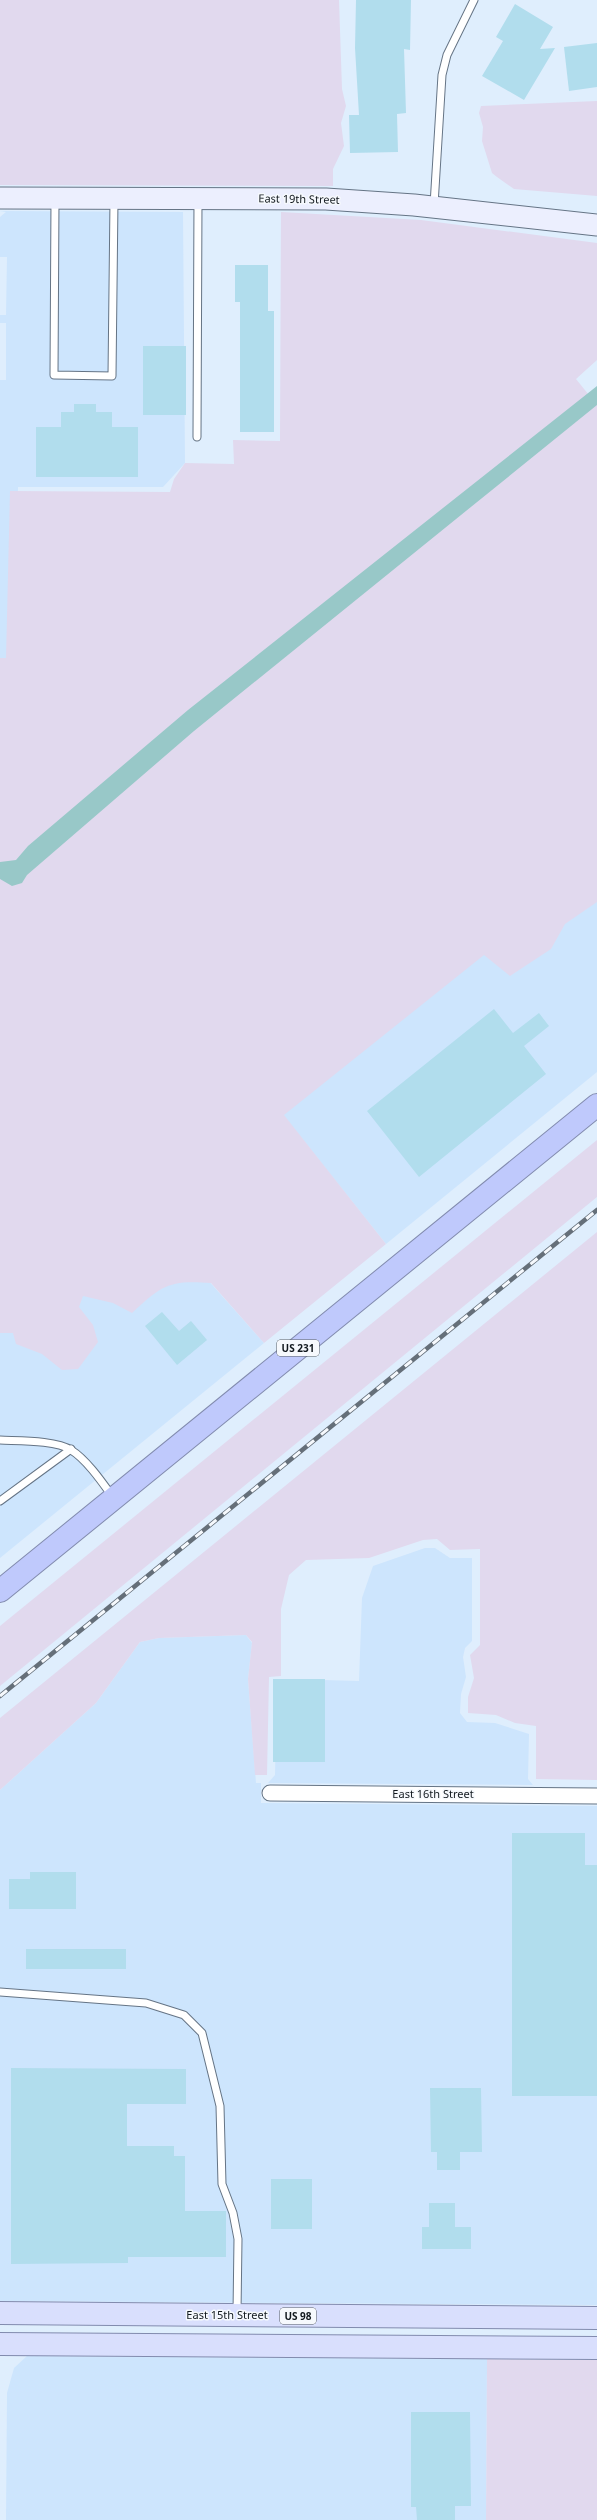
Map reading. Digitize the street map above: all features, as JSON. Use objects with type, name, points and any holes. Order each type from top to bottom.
[{"type":"highway","name":"US 231","points":[[0,1591],[597,1105]]},
{"type":"main road","name":"East 19th Street","points":[[0,198],[326,199],[434,207],[597,225]]},
{"type":"main road","name":"East 15th Street","points":[[0,2313],[597,2318]]},
{"type":"main road","points":[[245,2316],[253,2345]]},
{"type":"main road","points":[[466,2347],[467,2317]]},
{"type":"main road","points":[[0,2344],[597,2348]]},
{"type":"street","name":"East 16th Street","points":[[270,1793],[597,1796]]},
{"type":"lane","points":[[434,207],[442,75],[447,55],[474,0]]},
{"type":"lane","points":[[55,198],[54,375],[112,376],[114,198]]},
{"type":"lane","points":[[197,436],[198,198]]},
{"type":"lane","points":[[0,1440],[40,1442],[71,1449],[95,1473],[114,1498]]},
{"type":"lane","points":[[0,1500],[71,1449]]},
{"type":"lane","points":[[0,1992],[146,2004],[184,2015],[202,2033],[220,2106],[222,2184],[233,2213],[238,2239],[245,2316]]},
{"type":"shaded area","points":[[0,0],[339,0],[342,89],[346,106],[341,123],[344,146],[333,169],[333,186],[0,185]]},
{"type":"shaded area","points":[[597,101],[597,196],[514,189],[492,173],[482,141],[483,127],[479,113],[481,106]]},
{"type":"shaded area","points":[[0,211],[183,212],[185,463],[163,487],[18,487],[15,693],[0,693],[0,380],[6,380],[6,323],[0,323],[0,315],[6,315],[7,257],[0,257],[0,217],[6,212]]},
{"type":"shaded area","points":[[281,212],[421,220],[597,243],[597,360],[576,379],[597,405],[597,902],[565,924],[551,949],[510,976],[484,955],[284,1115],[386,1244],[264,1343],[211,1283],[185,1282],[167,1286],[151,1296],[132,1313],[113,1303],[83,1296],[79,1307],[93,1325],[98,1342],[78,1369],[62,1370],[42,1354],[16,1344],[13,1333],[0,1333],[0,658],[6,658],[10,491],[170,492],[174,479],[185,463],[234,464],[233,440],[280,441]]},
{"type":"shaded area","points":[[597,386],[597,405],[194,731],[27,875],[22,883],[12,886],[0,879],[0,862],[16,860],[28,846],[188,710]]},
{"type":"shaded area","points":[[597,835],[597,1072],[386,1244],[273,1102]]},
{"type":"shaded area","points":[[597,1140],[597,1197],[0,1686],[0,1626]]},
{"type":"shaded area","points":[[597,1232],[597,1780],[536,1779],[536,1726],[515,1723],[496,1715],[468,1713],[468,1697],[474,1678],[470,1655],[480,1645],[480,1549],[450,1550],[437,1539],[423,1540],[369,1558],[306,1560],[289,1575],[281,1609],[281,1676],[269,1677],[267,1775],[255,1775],[248,1679],[252,1642],[246,1635],[159,1638],[140,1642],[96,1703],[0,1790],[0,1718]]},
{"type":"shaded area","points":[[207,1279],[264,1343],[0,1558],[0,1280]]},
{"type":"shaded area","points":[[425,1548],[435,1548],[450,1558],[472,1558],[472,1641],[465,1648],[463,1657],[466,1677],[461,1694],[460,1713],[467,1722],[495,1723],[529,1734],[528,1779],[533,1785],[268,1783],[275,1775],[277,1685],[286,1679],[359,1681],[362,1598],[373,1566]]},
{"type":"shaded area","points":[[246,1635],[252,1643],[248,1679],[256,1783],[261,1783],[261,1803],[597,1806],[597,2305],[0,2301],[0,1790],[96,1703],[140,1642],[159,1638]]},
{"type":"shaded area","points":[[27,2356],[487,2359],[486,2520],[6,2520],[7,2393],[14,2368]]},
{"type":"shaded area","points":[[487,2359],[597,2360],[597,2520],[486,2520]]},
{"type":"building","points":[[356,0],[411,0],[410,50],[404,49],[406,113],[397,114],[398,152],[350,153],[349,115],[359,115],[355,48]]},
{"type":"building","points":[[515,4],[553,27],[540,49],[555,48],[524,100],[482,76],[503,41],[496,37]]},
{"type":"building","points":[[597,43],[597,87],[569,91],[564,47]]},
{"type":"building","points":[[235,265],[268,265],[268,311],[274,311],[274,432],[240,432],[240,302],[235,302]]},
{"type":"building","points":[[143,346],[186,346],[186,415],[143,415]]},
{"type":"building","points":[[74,404],[96,404],[96,412],[112,412],[112,427],[138,427],[138,477],[36,477],[36,427],[61,427],[61,412],[74,412]]},
{"type":"building","points":[[494,1009],[513,1033],[539,1013],[549,1026],[524,1046],[546,1074],[419,1177],[367,1111]]},
{"type":"building","points":[[162,1312],[179,1331],[191,1321],[207,1340],[177,1365],[145,1326]]},
{"type":"building","points":[[273,1679],[325,1679],[325,1762],[273,1762]]},
{"type":"building","points":[[512,1833],[585,1833],[585,1865],[597,1865],[597,2096],[512,2096]]},
{"type":"building","points":[[30,1872],[76,1872],[76,1909],[9,1909],[9,1879],[30,1879]]},
{"type":"building","points":[[26,1949],[126,1949],[126,1969],[26,1969]]},
{"type":"building","points":[[11,2068],[186,2069],[186,2104],[127,2104],[127,2146],[174,2146],[174,2156],[185,2156],[185,2211],[226,2211],[226,2257],[128,2257],[128,2263],[11,2264]]},
{"type":"building","points":[[430,2088],[481,2088],[482,2152],[460,2152],[460,2170],[437,2170],[437,2152],[431,2152]]},
{"type":"building","points":[[271,2179],[312,2179],[312,2229],[271,2229]]},
{"type":"building","points":[[429,2203],[455,2203],[455,2227],[471,2227],[471,2249],[422,2249],[422,2227],[429,2227]]},
{"type":"building","points":[[411,2412],[470,2412],[471,2506],[455,2506],[455,2520],[417,2520],[416,2507],[411,2507]]},
{"type":"railway","points":[[0,1696],[597,1210]]}]
